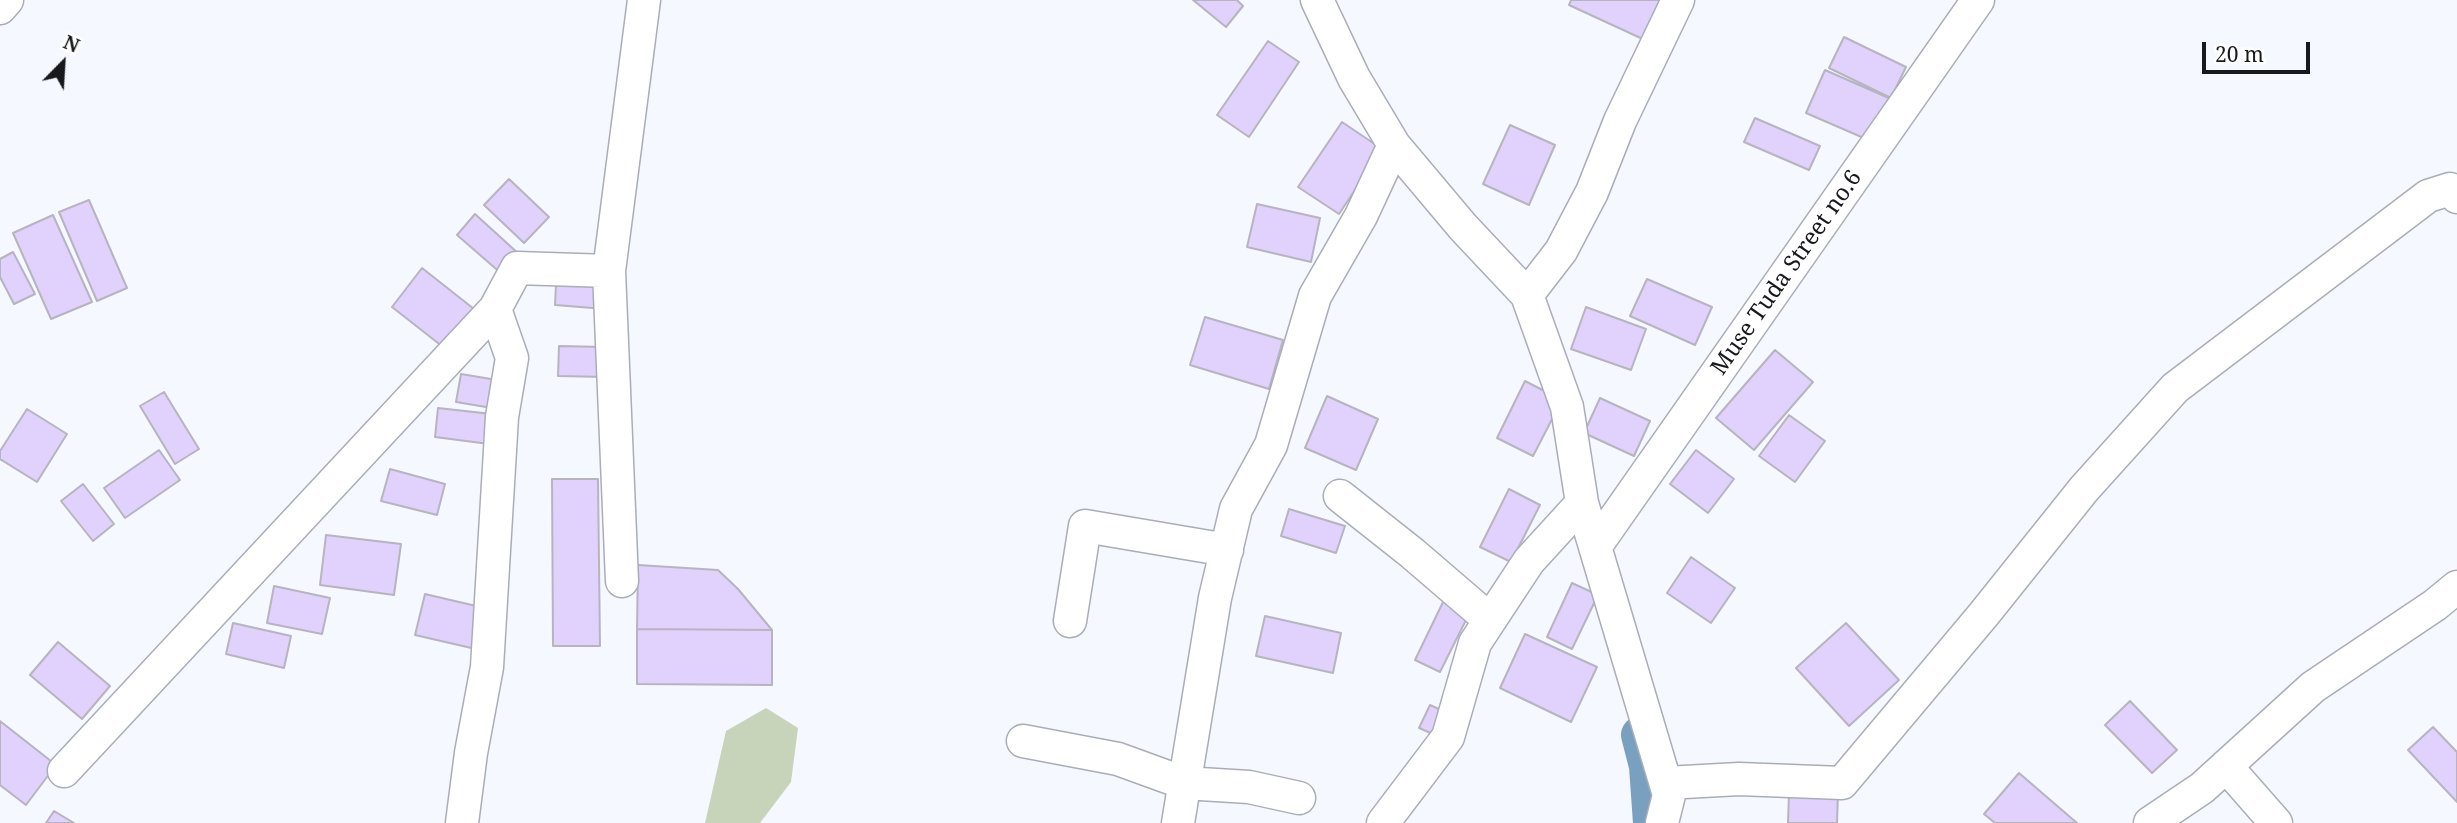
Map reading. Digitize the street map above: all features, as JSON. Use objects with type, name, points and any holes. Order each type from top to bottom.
[{"type":"street","points":[[0,8],[7,0]]},
{"type":"street","points":[[622,581],[609,271],[644,0]]},
{"type":"street","points":[[1317,0],[1354,78],[1394,145],[1463,227],[1527,295],[1567,407],[1582,503],[1666,783],[1669,795],[1662,823]]},
{"type":"street","points":[[1527,295],[1561,251],[1592,192],[1620,121],[1678,0]]},
{"type":"street","name":"Muse Tuda Street no.6","points":[[1595,547],[1978,0]]},
{"type":"street","points":[[1178,823],[1215,598],[1236,509],[1271,445],[1315,296],[1362,216],[1394,145]]},
{"type":"street","points":[[1666,783],[1740,779],[1842,783],[1984,614],[2084,489],[2175,388],[2428,196],[2450,189],[2457,197]]},
{"type":"street","points":[[64,771],[495,309],[517,268],[609,271]]},
{"type":"street","points":[[462,823],[487,667],[502,417],[512,358],[495,309]]},
{"type":"street","points":[[1340,496],[1490,620]]},
{"type":"street","points":[[1382,823],[1448,737],[1475,643],[1529,561],[1582,503]]},
{"type":"street","points":[[1070,621],[1085,526],[1227,550]]},
{"type":"street","points":[[2150,823],[2202,788],[2313,687],[2435,605],[2457,587]]},
{"type":"street","points":[[1023,741],[1118,759],[1184,783],[1249,787],[1299,798]]},
{"type":"street","points":[[2226,766],[2276,823]]},
{"type":"green space","points":[[766,708],[798,728],[791,782],[760,823],[705,823],[726,731]]},
{"type":"building","points":[[1193,0],[1237,0],[1243,6],[1226,27]]},
{"type":"building","points":[[1571,0],[1666,0],[1647,41],[1569,5]]},
{"type":"building","points":[[1844,37],[1906,67],[1891,98],[1829,68]]},
{"type":"building","points":[[1268,41],[1299,62],[1249,137],[1217,115]]},
{"type":"building","points":[[1825,70],[1891,99],[1873,142],[1806,113]]},
{"type":"building","points":[[1755,118],[1820,146],[1809,170],[1744,142]]},
{"type":"building","points":[[1342,122],[1382,149],[1339,214],[1298,187]]},
{"type":"building","points":[[1510,125],[1555,145],[1529,205],[1483,184]]},
{"type":"building","points":[[509,179],[549,217],[524,243],[484,205]]},
{"type":"building","points":[[89,200],[127,288],[97,301],[59,212]]},
{"type":"building","points":[[1257,204],[1320,218],[1311,262],[1247,247]]},
{"type":"building","points":[[475,214],[520,255],[503,275],[457,235]]},
{"type":"building","points":[[53,215],[92,302],[51,319],[13,233]]},
{"type":"building","points":[[13,252],[35,294],[14,304],[0,277],[0,259]]},
{"type":"building","points":[[422,268],[474,309],[443,347],[392,307]]},
{"type":"building","points":[[1647,279],[1712,307],[1695,345],[1630,316]]},
{"type":"building","points":[[556,284],[606,286],[605,309],[555,305]]},
{"type":"building","points":[[1586,307],[1646,329],[1631,370],[1571,349]]},
{"type":"building","points":[[1205,317],[1283,340],[1269,389],[1190,365]]},
{"type":"building","points":[[559,346],[605,347],[605,377],[558,376]]},
{"type":"building","points":[[1775,350],[1813,382],[1754,450],[1716,418]]},
{"type":"building","points":[[461,374],[503,381],[498,409],[456,402]]},
{"type":"building","points":[[1525,381],[1562,400],[1533,456],[1497,438]]},
{"type":"building","points":[[164,392],[199,449],[175,464],[140,406]]},
{"type":"building","points":[[1327,396],[1378,419],[1356,470],[1305,448]]},
{"type":"building","points":[[1600,398],[1650,421],[1634,456],[1584,433]]},
{"type":"building","points":[[438,408],[492,414],[489,444],[435,437]]},
{"type":"building","points":[[27,409],[67,434],[37,482],[0,459],[0,451]]},
{"type":"building","points":[[1789,415],[1825,441],[1795,482],[1759,456]]},
{"type":"building","points":[[159,450],[180,480],[125,518],[104,488]]},
{"type":"building","points":[[1696,450],[1734,479],[1708,513],[1670,484]]},
{"type":"building","points":[[390,469],[445,484],[437,515],[381,501]]},
{"type":"building","points":[[552,479],[598,479],[600,646],[553,646]]},
{"type":"building","points":[[83,484],[114,524],[93,541],[61,501]]},
{"type":"building","points":[[1509,489],[1540,505],[1511,562],[1480,547]]},
{"type":"building","points":[[1289,509],[1345,526],[1336,553],[1281,536]]},
{"type":"building","points":[[326,535],[401,544],[394,595],[320,585]]},
{"type":"building","points":[[1691,557],[1735,588],[1711,623],[1667,593]]},
{"type":"building","points":[[638,565],[718,570],[738,589],[772,630],[637,629]]},
{"type":"building","points":[[1572,583],[1598,595],[1572,649],[1547,637]]},
{"type":"building","points":[[274,586],[330,598],[322,634],[267,623]]},
{"type":"building","points":[[425,594],[489,609],[480,650],[415,635]]},
{"type":"building","points":[[1444,600],[1470,612],[1440,672],[1415,660]]},
{"type":"building","points":[[1265,616],[1341,633],[1333,673],[1256,656]]},
{"type":"building","points":[[233,623],[291,636],[284,668],[226,654]]},
{"type":"building","points":[[1846,623],[1899,680],[1849,726],[1796,668]]},
{"type":"building","points":[[637,629],[772,630],[772,685],[637,684]]},
{"type":"building","points":[[1525,634],[1597,667],[1571,722],[1500,688]]},
{"type":"building","points":[[58,642],[110,686],[82,719],[30,675]]},
{"type":"building","points":[[2130,701],[2177,750],[2152,773],[2105,725]]},
{"type":"building","points":[[1430,705],[1450,714],[1440,737],[1419,728]]},
{"type":"building","points":[[0,721],[56,765],[26,805],[0,785]]},
{"type":"building","points":[[2433,727],[2457,752],[2457,802],[2408,750]]},
{"type":"building","points":[[2019,773],[2077,823],[1995,823],[1984,814]]},
{"type":"building","points":[[1789,793],[1838,794],[1837,823],[1788,823]]},
{"type":"building","points":[[54,811],[74,823],[46,823]]},
{"type":"waterway","points":[[1640,735],[1648,766],[1652,823]]}]
